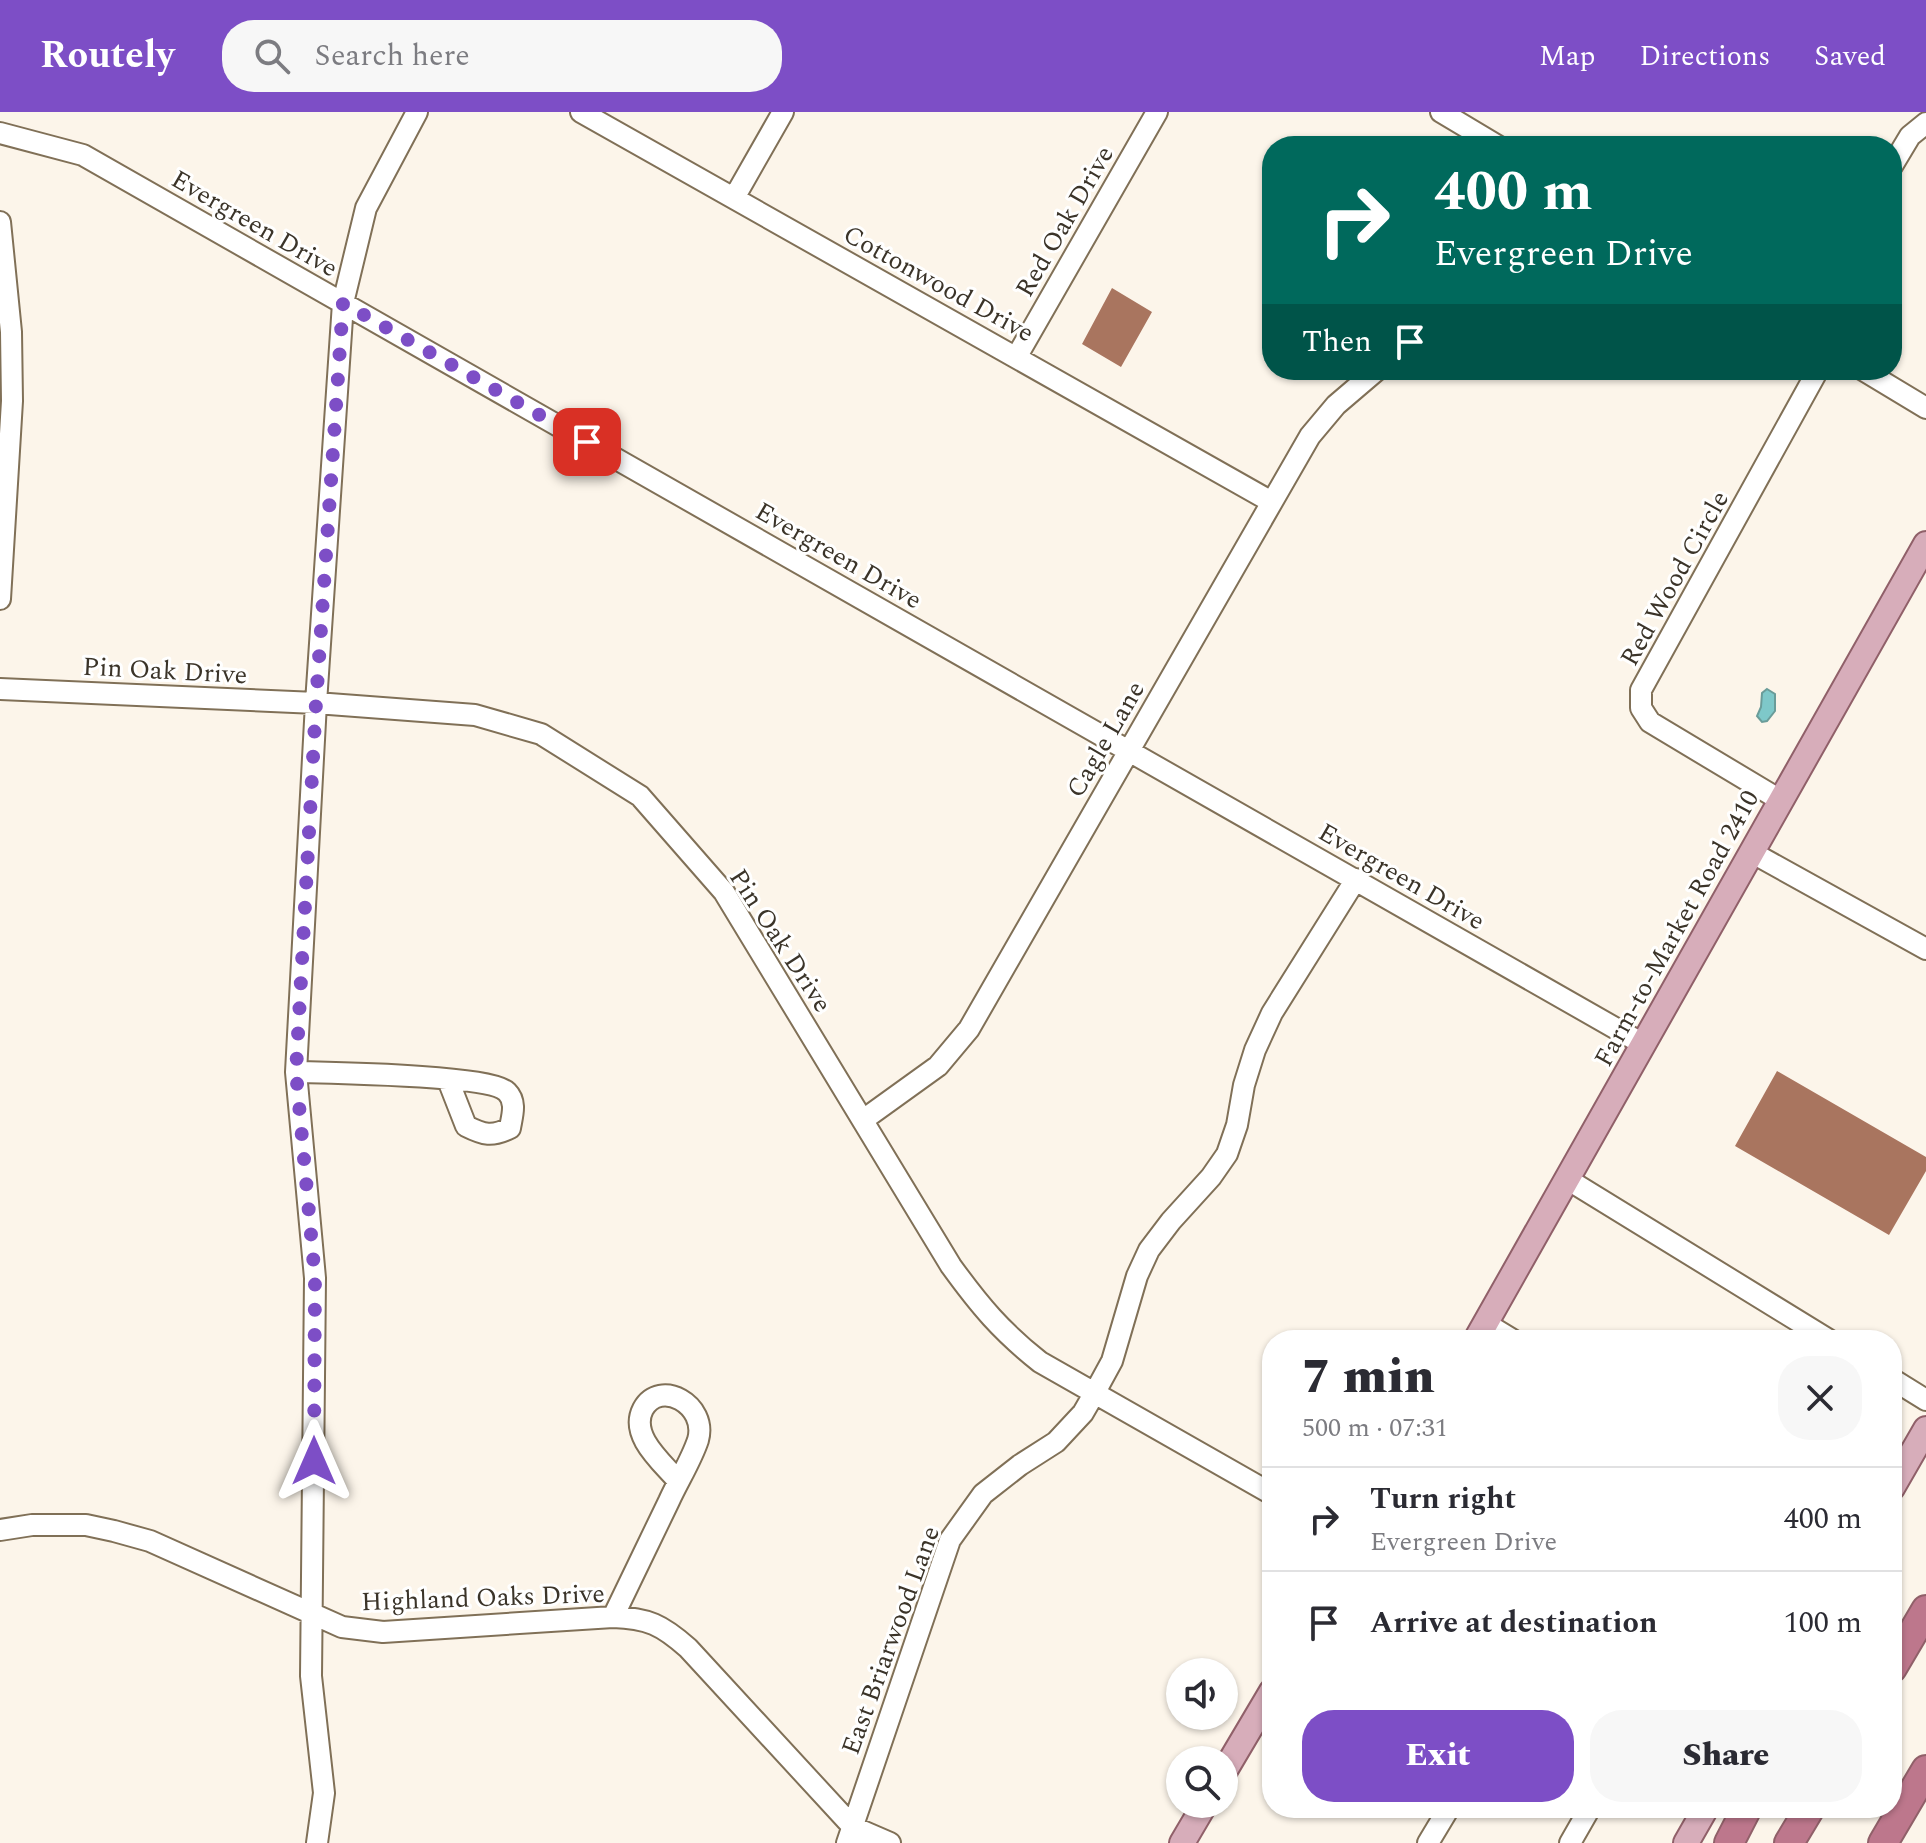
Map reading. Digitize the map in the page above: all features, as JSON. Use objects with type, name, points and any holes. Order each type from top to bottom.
[{"type":"highway","points":[[1902,1651],[1926,1610]]},
{"type":"highway","points":[[1902,1811],[1926,1770]]},
{"type":"highway","points":[[1729,1843],[1742,1818]]},
{"type":"highway","points":[[1789,1843],[1804,1818]]},
{"type":"highway","points":[[1883,1843],[1898,1818]]},
{"type":"main road","name":"Farm-to-Market Road 2410","points":[[1481,1330],[1926,544]]},
{"type":"main road","points":[[1902,1471],[1926,1429]]},
{"type":"main road","points":[[1238,1748],[1262,1708]]},
{"type":"main road","points":[[1182,1843],[1197,1818]]},
{"type":"main road","points":[[1686,1843],[1700,1818]]},
{"type":"street","points":[[317,1843],[324,1793],[313,1712],[315,1278],[296,1072],[316,703],[343,303],[366,208],[417,112]]},
{"type":"street","name":"Cottonwood Drive","points":[[581,112],[1270,501]]},
{"type":"street","points":[[734,198],[783,112]]},
{"type":"street","name":"Red Oak Drive","points":[[1017,356],[1157,112]]},
{"type":"street","points":[[1441,112],[1481,136]]},
{"type":"street","points":[[1902,149],[1910,136],[1926,123]]},
{"type":"street","name":"Evergreen Drive","points":[[0,133],[83,155],[1643,1044]]},
{"type":"street","points":[[0,222],[11,332],[12,401],[0,599]]},
{"type":"street","name":"Cagle Lane","points":[[863,1120],[938,1066],[969,1029],[1270,501],[1310,436],[1336,405],[1365,380]]},
{"type":"street","name":"Red Wood Circle","points":[[1780,800],[1650,722],[1641,708],[1641,690],[1812,380]]},
{"type":"street","points":[[1880,380],[1926,408]]},
{"type":"street","name":"Pin Oak Drive","points":[[0,689],[316,703],[475,715],[541,734],[640,796],[724,892],[951,1266],[984,1312],[1040,1362],[1262,1488]]},
{"type":"street","points":[[1751,852],[1926,949]]},
{"type":"street","name":"East Briarwood Lane","points":[[853,1838],[937,1572],[950,1540],[983,1494],[1056,1442],[1083,1413],[1112,1361],[1137,1276],[1149,1250],[1227,1154],[1255,1050],[1272,1013],[1356,879]]},
{"type":"street","points":[[296,1072],[448,1080]]},
{"type":"street","points":[[1567,1179],[1813,1330]]},
{"type":"street","points":[[1902,1385],[1926,1400]]},
{"type":"street","points":[[613,1617],[678,1481]]},
{"type":"street","name":"Highland Oaks Drive","points":[[0,1530],[32,1525],[86,1525],[150,1541],[342,1627],[383,1632],[613,1617],[639,1618],[665,1628],[688,1648],[853,1838],[890,1843]]},
{"type":"street","points":[[1428,1843],[1443,1818]]},
{"type":"street","points":[[1570,1843],[1584,1818]]},
{"type":"water","points":[[1767,689],[1775,694],[1775,711],[1767,721],[1762,722],[1757,716],[1762,693]]},
{"type":"building","points":[[1112,288],[1152,312],[1121,367],[1082,344]]},
{"type":"building","points":[[1777,1071],[1926,1157],[1926,1171],[1889,1235],[1735,1146]]},
{"type":"route","points":[[314,1461],[315,1278],[296,1072],[316,703],[343,303],[587,442]]}]
